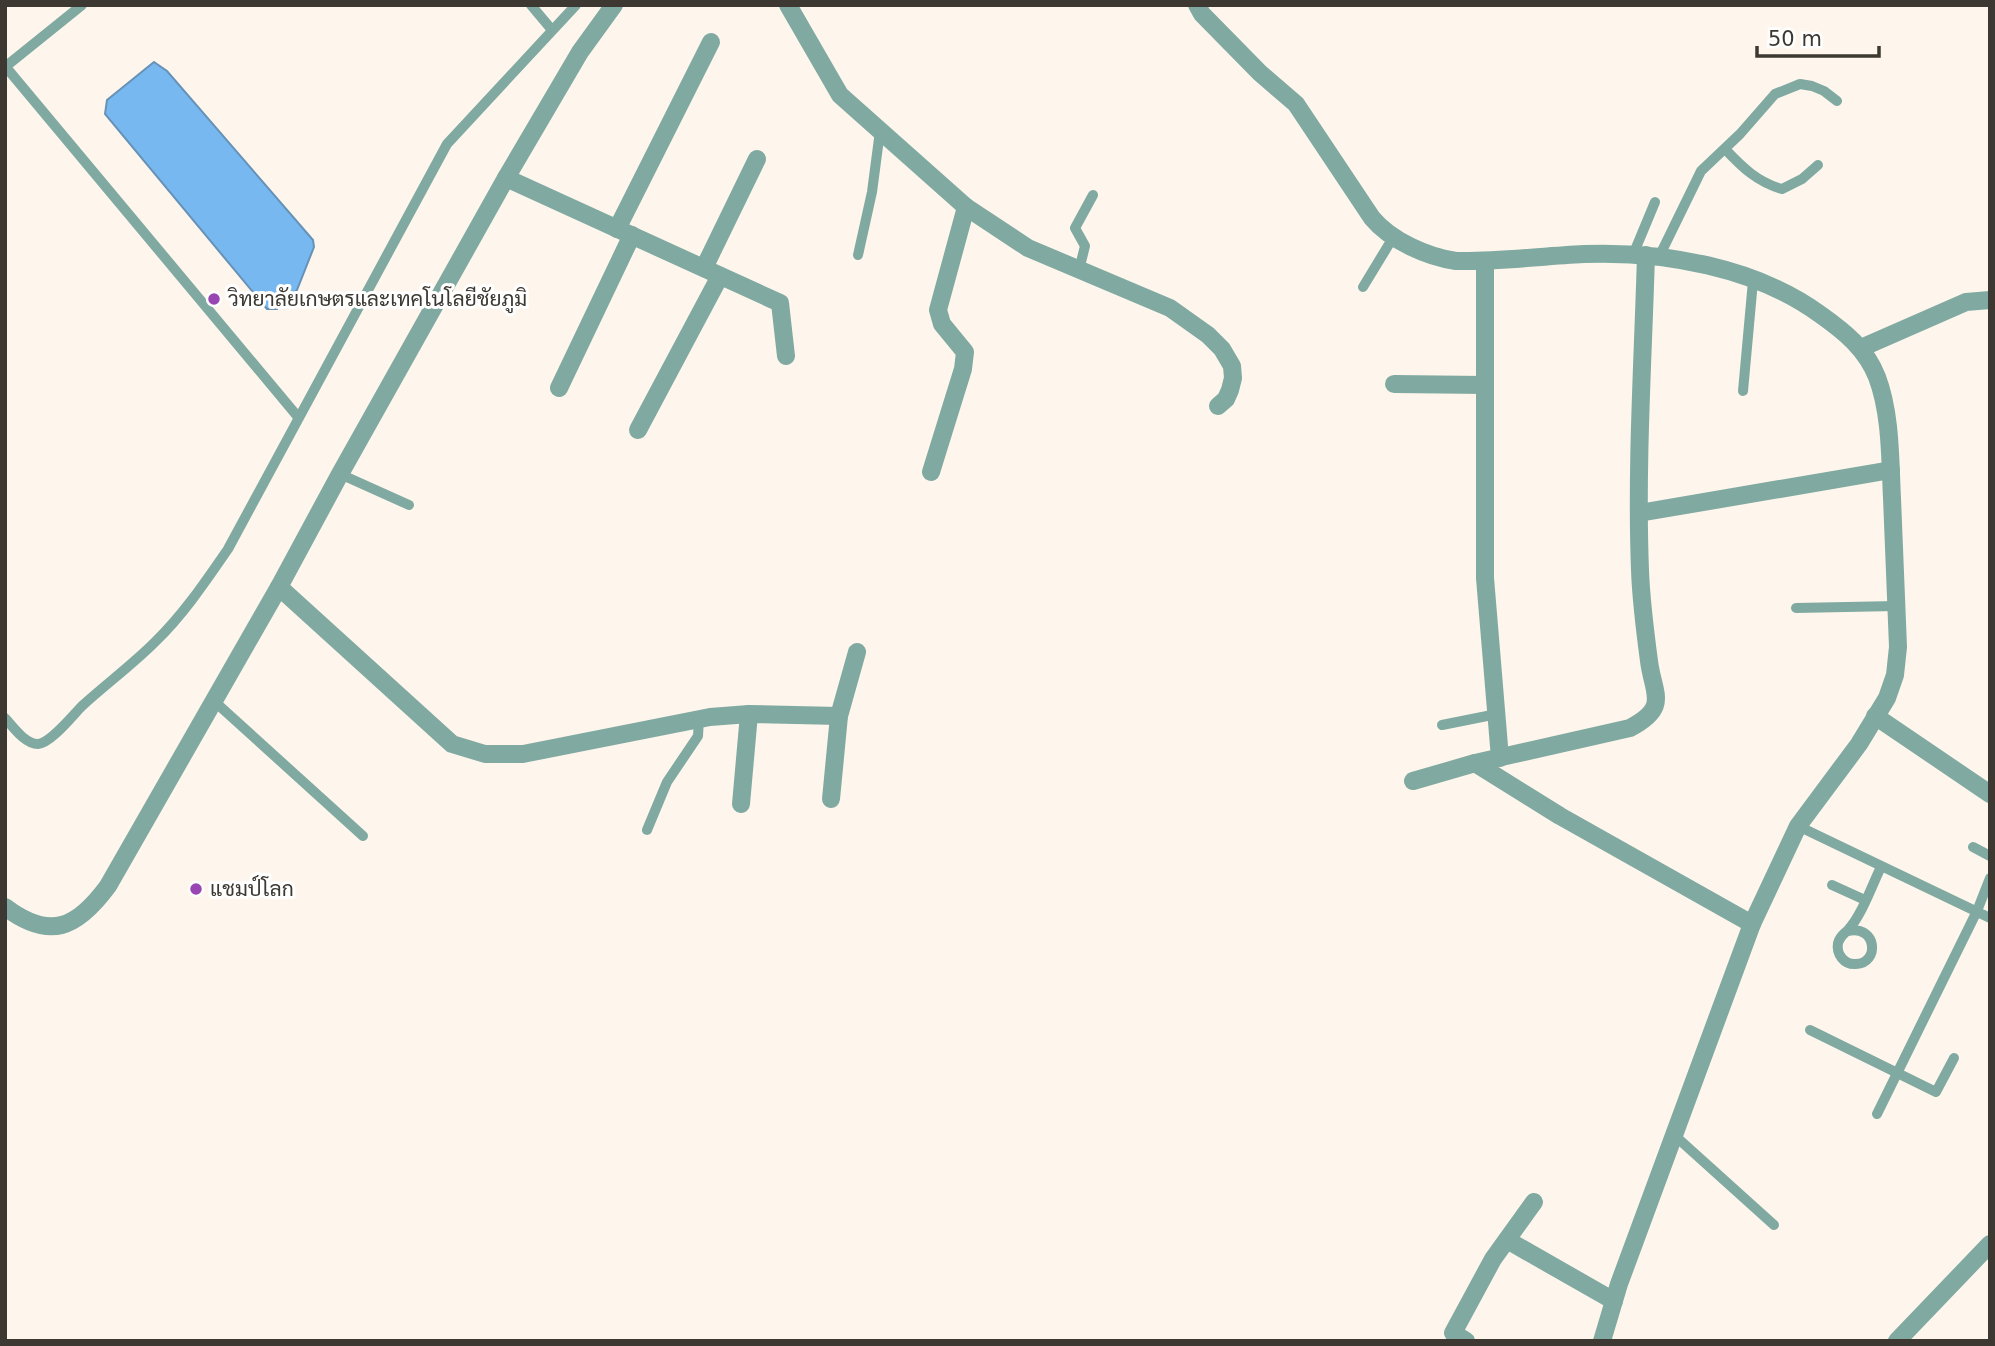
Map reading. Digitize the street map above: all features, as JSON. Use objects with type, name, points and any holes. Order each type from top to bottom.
[{"type":"street","points":[[5,907],[34,925],[69,923],[90,909],[108,886],[279,587],[506,178],[580,52],[614,5]]},
{"type":"street","points":[[788,5],[840,95],[966,207],[1028,248],[1170,308],[1222,349],[1232,366],[1233,378],[1226,399],[1219,406]]},
{"type":"street","points":[[1198,5],[1202,14],[1260,73],[1296,104],[1372,218],[1394,236],[1442,259],[1485,262],[1584,254],[1646,256],[1700,263],[1780,290],[1806,304],[1846,333],[1861,348],[1878,378],[1891,470],[1898,647],[1895,675],[1887,698],[1859,744],[1798,826],[1752,924],[1673,1134],[1602,1341]]},
{"type":"street","points":[[559,388],[625,232],[711,42]]},
{"type":"street","points":[[638,430],[712,272],[757,159]]},
{"type":"street","points":[[506,178],[780,303],[786,356]]},
{"type":"street","points":[[931,472],[963,369],[965,352],[942,324],[938,310],[966,207]]},
{"type":"street","points":[[1413,781],[1475,763],[1630,727],[1640,722],[1653,708],[1657,696],[1649,665],[1640,573],[1639,513],[1646,256]]},
{"type":"street","points":[[1485,262],[1485,578],[1500,758]]},
{"type":"street","points":[[1861,348],[1966,302],[1990,300]]},
{"type":"street","points":[[1394,384],[1485,386]]},
{"type":"street","points":[[1639,513],[1891,470]]},
{"type":"street","points":[[279,587],[452,744],[485,754],[523,754],[699,719],[749,714],[839,716]]},
{"type":"street","points":[[831,799],[839,716],[857,652]]},
{"type":"street","points":[[741,804],[749,714]]},
{"type":"street","points":[[1875,716],[1990,794]]},
{"type":"street","points":[[1475,763],[1560,816],[1752,924]]},
{"type":"street","points":[[1456,1338],[1493,1259],[1534,1202]]},
{"type":"street","points":[[1507,1240],[1614,1301]]},
{"type":"street","points":[[1897,1341],[1990,1244]]},
{"type":"lane","points":[[82,5],[5,67],[298,417]]},
{"type":"lane","points":[[531,5],[552,30]]},
{"type":"lane","points":[[5,718],[26,739],[41,744],[49,739],[156,641],[200,590],[228,549],[447,144],[576,5]]},
{"type":"lane","points":[[1646,256],[1707,163],[1725,149],[1775,94],[1792,86],[1812,86],[1837,102]]},
{"type":"lane","points":[[858,255],[872,192],[880,131]]},
{"type":"lane","points":[[1725,149],[1750,174],[1782,189],[1802,179],[1818,166]]},
{"type":"lane","points":[[1079,270],[1085,246],[1075,228],[1093,195]]},
{"type":"lane","points":[[1646,256],[1655,202]]},
{"type":"lane","points":[[1363,286],[1394,236]]},
{"type":"lane","points":[[1743,391],[1753,281]]},
{"type":"lane","points":[[340,474],[410,505]]},
{"type":"lane","points":[[1796,608],[1896,606]]},
{"type":"lane","points":[[214,701],[363,836]]},
{"type":"lane","points":[[1442,725],[1497,714]]},
{"type":"lane","points":[[647,830],[667,782],[698,736],[699,719]]},
{"type":"lane","points":[[1798,826],[1990,918]]},
{"type":"lane","points":[[1973,847],[1990,856]]},
{"type":"lane","points":[[1848,931],[1881,867]]},
{"type":"lane","points":[[1877,1114],[1977,911],[1990,878]]},
{"type":"lane","points":[[1832,885],[1866,900]]},
{"type":"lane","points":[[1810,1030],[1936,1092],[1954,1058]]},
{"type":"lane","points":[[1673,1134],[1774,1225]]},
{"type":"water","points":[[154,62],[167,71],[313,240],[314,247],[297,290],[277,309],[267,309],[105,114],[107,100]]},
{"type":"place","name":"วิทยาลัยเกษตรและเทคโนโลยีชัยภูมิ","points":[[214,299]]},
{"type":"place","name":"แชมป์โลก","points":[[196,889]]}]
